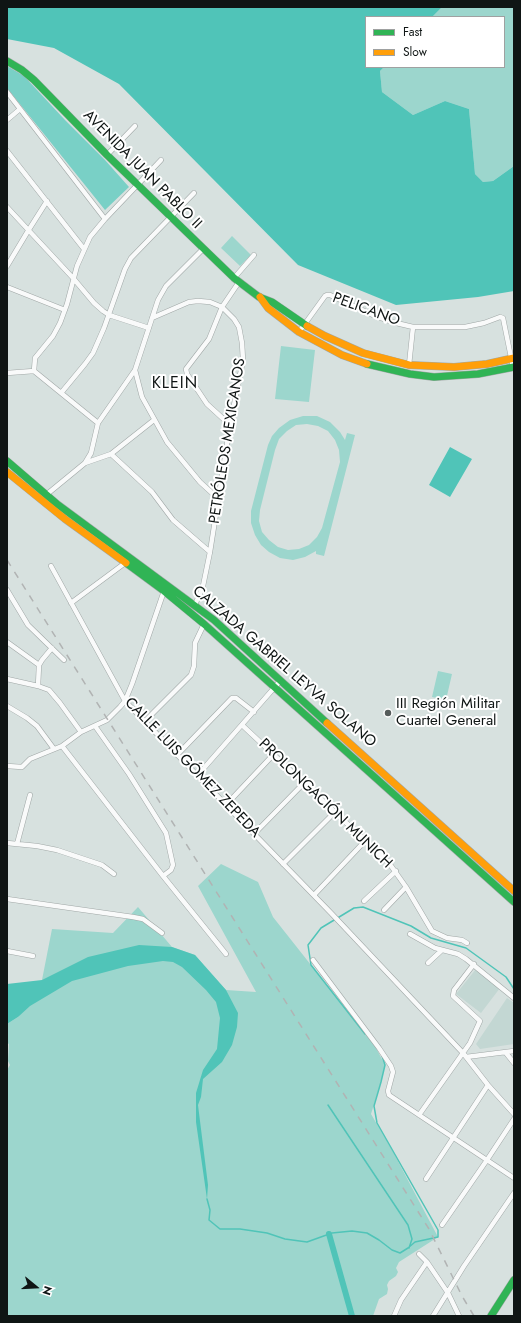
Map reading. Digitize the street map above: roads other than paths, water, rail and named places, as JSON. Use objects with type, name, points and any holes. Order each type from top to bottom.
[{"type":"main road","name":"AVENIDA JUAN PABLO II","points":[[7,61],[22,70],[34,80],[107,155],[203,249],[237,280],[259,297],[268,308],[299,332],[342,355],[369,365],[410,374],[434,377],[465,376],[514,367]]},
{"type":"main road","name":"AVENIDA JUAN PABLO II","points":[[259,297],[272,302],[305,325],[325,336],[363,353],[409,365],[437,368],[454,367],[487,364],[513,358]]},
{"type":"main road","name":"CALZADA GABRIEL LEYVA SOLANO","points":[[7,461],[46,495],[214,620],[514,891]]},
{"type":"main road","name":"CALZADA GABRIEL LEYVA SOLANO","points":[[7,472],[65,519],[164,591],[226,642],[274,688],[514,902]]},
{"type":"main road","points":[[497,886],[503,880]]},
{"type":"main road","points":[[492,1315],[514,1280]]},
{"type":"street","points":[[7,92],[105,218]]},
{"type":"street","points":[[7,120],[20,109]]},
{"type":"street","points":[[107,155],[135,126]]},
{"type":"street","points":[[7,151],[84,249]]},
{"type":"street","points":[[34,371],[35,358],[53,336],[60,323],[73,278],[84,249],[96,229],[161,160]]},
{"type":"street","points":[[61,393],[93,353],[120,280],[131,258],[170,216],[194,193]]},
{"type":"street","points":[[7,266],[47,202]]},
{"type":"street","points":[[7,208],[73,278],[94,303],[108,315],[149,328]]},
{"type":"street","points":[[46,495],[85,463],[91,453],[98,423],[135,370],[158,300],[166,286],[203,249]]},
{"type":"street","points":[[230,425],[207,404],[187,374],[186,369],[210,339],[222,307],[237,280],[254,255]]},
{"type":"street","points":[[7,287],[65,310]]},
{"type":"street","name":"PELICANO","points":[[299,332],[325,296],[330,295],[375,316],[392,322],[413,326],[465,327],[502,317],[513,358]]},
{"type":"street","points":[[152,318],[194,302],[210,302],[222,307]]},
{"type":"street","name":"PETRÓLEOS MEXICANOS","points":[[195,605],[203,586],[210,552],[230,425],[244,360],[239,327],[234,318],[222,307]]},
{"type":"street","points":[[409,365],[413,326]]},
{"type":"street","name":"AVENIDA JUAN PABLO II","points":[[513,358],[514,367]]},
{"type":"street","points":[[135,370],[142,397],[154,420],[177,455],[200,482],[212,493],[219,496]]},
{"type":"street","points":[[7,373],[34,371],[98,423]]},
{"type":"street","points":[[85,463],[111,454],[154,420]]},
{"type":"street","points":[[111,454],[152,492],[176,523],[210,552]]},
{"type":"street","points":[[71,603],[125,563]]},
{"type":"street","name":"CALLE LUIS GÓMEZ ZEPEDA","points":[[51,566],[125,701],[331,913],[464,1055],[514,1114]]},
{"type":"street","points":[[7,590],[28,625],[64,660]]},
{"type":"street","points":[[7,766],[22,767],[30,759],[62,746],[81,732],[107,720],[115,713],[125,701],[164,591]]},
{"type":"street","points":[[145,721],[191,675],[193,671],[195,643],[204,624]]},
{"type":"street","points":[[7,642],[39,665]]},
{"type":"street","points":[[38,686],[39,665],[52,648]]},
{"type":"street","points":[[7,678],[49,690],[81,732]]},
{"type":"street","points":[[198,776],[281,680]]},
{"type":"street","points":[[177,755],[232,698],[236,698],[254,712]]},
{"type":"street","points":[[7,706],[37,726],[54,749]]},
{"type":"street","name":"PROLONGACIÓN MUNICH","points":[[242,725],[303,784],[366,840],[396,871],[432,931],[445,937],[467,942]]},
{"type":"street","points":[[95,726],[129,774],[164,829],[168,838],[169,850],[173,865],[171,870],[163,876]]},
{"type":"street","points":[[62,746],[226,954]]},
{"type":"street","points":[[226,805],[273,755]]},
{"type":"street","points":[[254,834],[303,784]]},
{"type":"street","points":[[17,844],[30,795]]},
{"type":"street","points":[[410,809],[416,802]]},
{"type":"street","points":[[283,864],[334,812]]},
{"type":"street","points":[[314,895],[366,840]]},
{"type":"street","points":[[7,843],[57,850],[102,865],[114,874]]},
{"type":"street","points":[[364,901],[396,871]]},
{"type":"street","points":[[384,910],[406,887]]},
{"type":"street","points":[[7,899],[143,919],[162,933]]},
{"type":"street","points":[[410,934],[431,946],[458,954],[474,964],[514,998]]},
{"type":"street","points":[[428,963],[442,950]]},
{"type":"street","points":[[7,951],[33,956]]},
{"type":"street","points":[[314,960],[391,1066],[393,1072],[388,1091],[389,1095],[514,1178]]},
{"type":"street","points":[[419,1115],[464,1055],[480,1021],[453,996],[454,990],[474,964]]},
{"type":"street","points":[[464,1055],[514,1051]]},
{"type":"street","points":[[506,1052],[514,1063]]},
{"type":"street","points":[[426,1179],[488,1085]]},
{"type":"street","points":[[442,1225],[514,1119]]},
{"type":"street","points":[[433,1316],[464,1266],[514,1193]]},
{"type":"street","points":[[419,1254],[427,1262],[448,1293],[459,1316]]},
{"type":"street","points":[[394,1316],[401,1300],[427,1262]]},
{"type":"waterway","points":[[365,1034],[311,965],[308,945],[321,928],[354,908],[363,907],[411,926],[431,938],[466,948],[506,977],[514,989]]},
{"type":"waterway","points":[[207,1199],[210,1210],[209,1220],[220,1229],[240,1229],[267,1233],[285,1239],[307,1242],[332,1233],[352,1231],[367,1233],[392,1250],[400,1253],[415,1242],[438,1237],[438,1230],[377,1123],[374,1106],[385,1065],[382,1056]]},
{"type":"waterway","points":[[328,1105],[408,1225],[412,1239],[409,1248]]},
{"type":"waterway","points":[[329,1234],[352,1316]]},
{"type":"railway","points":[[7,560],[429,1229],[462,1296],[474,1316]]},
{"type":"place","name":"III Región Militar Cuartel General","points":[[388,713]]},
{"type":"district","name":"KLEIN","points":[[175,384]]}]
